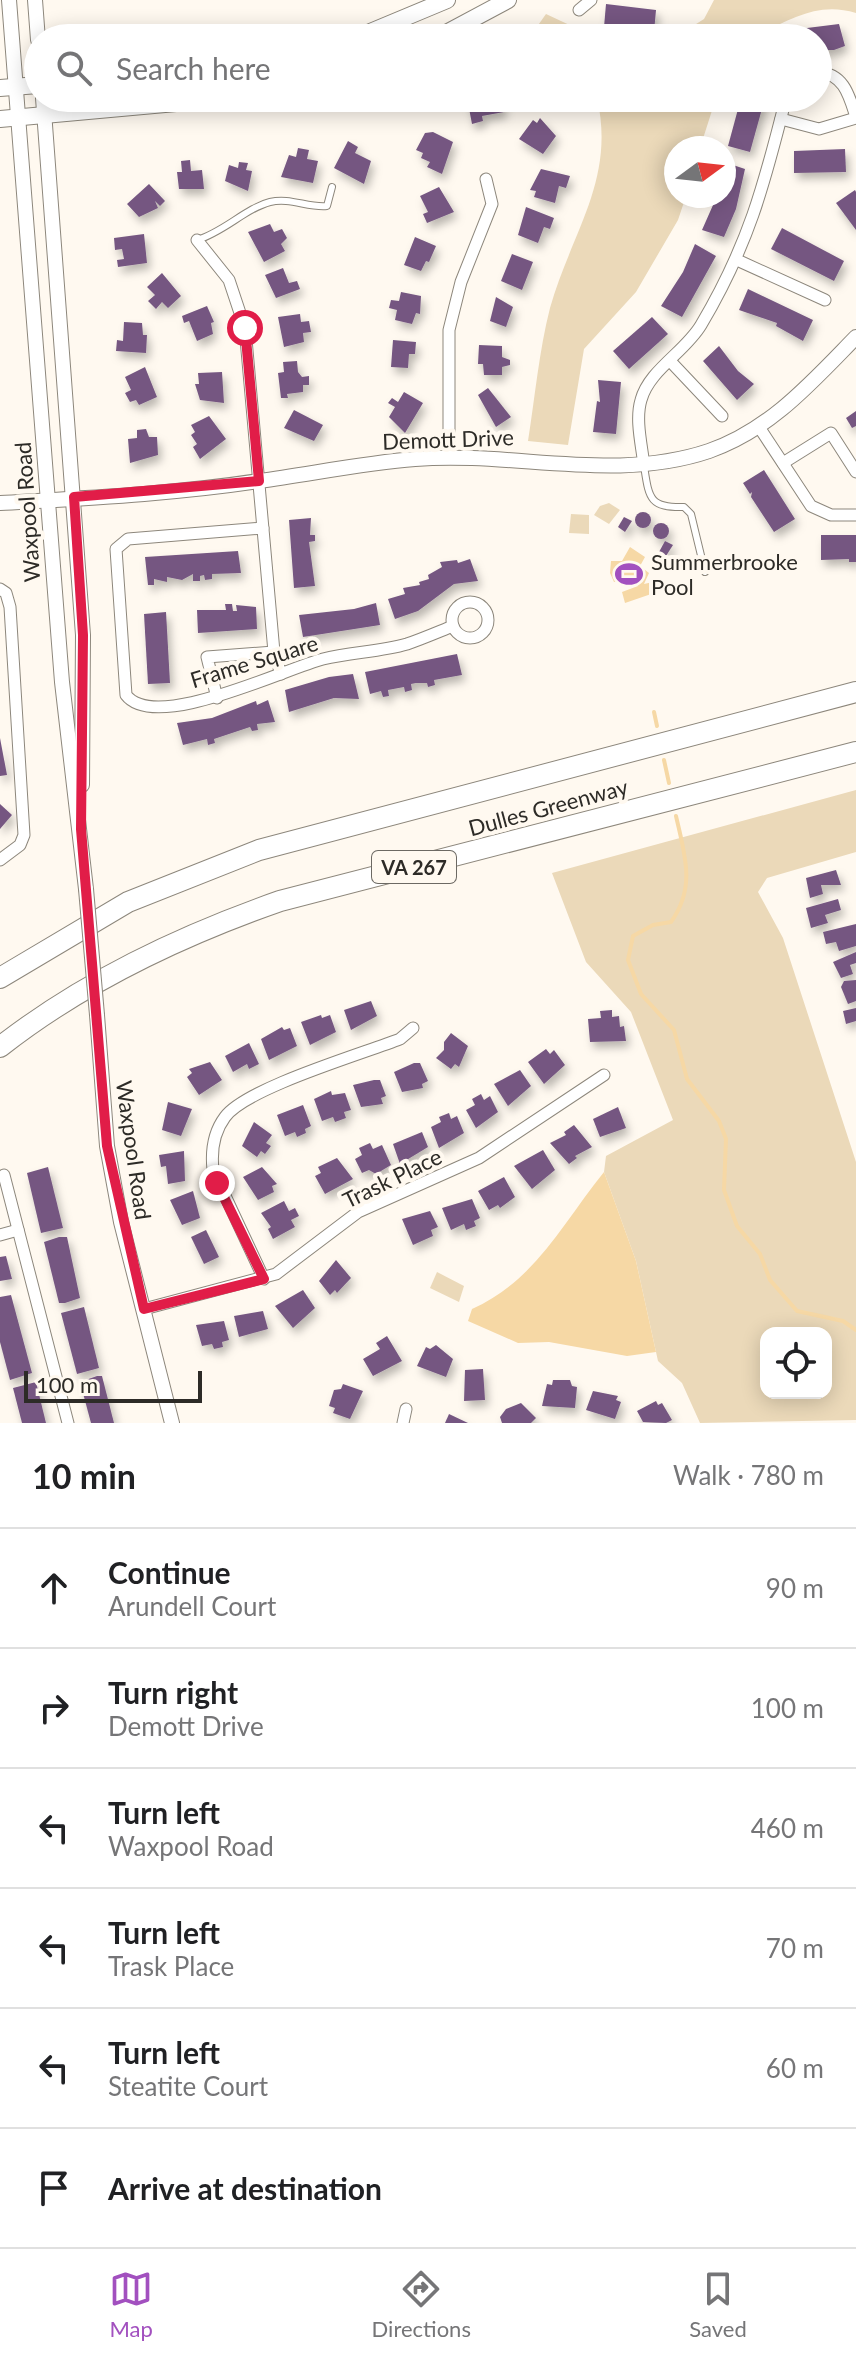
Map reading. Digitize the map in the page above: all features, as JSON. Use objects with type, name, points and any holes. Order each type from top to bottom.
[{"type":"highway","name":"Dulles Greenway","points":[[0,978],[89,922],[128,902],[259,850],[856,692]]},
{"type":"highway","name":"Dulles Greenway","points":[[0,1047],[113,973],[208,926],[280,901],[856,752]]},
{"type":"main road","points":[[390,24],[447,0]]},
{"type":"main road","points":[[463,24],[508,0]]},
{"type":"main road","points":[[0,119],[19,118],[31,112]]},
{"type":"street","name":"Waxpool Road","points":[[9,0],[8,87],[19,118],[62,682],[81,829],[107,1146],[172,1423]]},
{"type":"street","points":[[35,0],[37,24]]},
{"type":"street","points":[[579,10],[591,0]]},
{"type":"street","points":[[781,119],[799,127],[819,129],[856,117],[843,84],[832,75]]},
{"type":"street","name":"Waxpool Road","points":[[43,112],[83,635],[81,829]]},
{"type":"street","points":[[644,466],[641,400],[650,381],[699,330],[737,260],[758,208],[783,112]]},
{"type":"street","points":[[449,457],[449,330],[461,282],[492,204],[486,179]]},
{"type":"street","points":[[197,240],[229,280],[241,311],[274,652],[281,674]]},
{"type":"street","points":[[737,260],[825,300]]},
{"type":"street","name":"Demott Drive","points":[[0,503],[259,481],[377,463],[449,457],[644,466],[714,449],[759,427],[799,396],[856,337]]},
{"type":"street","points":[[671,362],[722,416]]},
{"type":"street","points":[[759,427],[811,506],[831,515],[856,515]]},
{"type":"street","points":[[783,463],[831,433],[856,472]]},
{"type":"street","name":"Frame Square","points":[[263,528],[128,539],[116,549],[126,695],[138,705],[217,698],[325,658],[407,644],[453,626]]},
{"type":"street","points":[[0,589],[10,607],[24,835],[20,845],[0,860]]},
{"type":"street","points":[[217,698],[207,657],[274,652]]},
{"type":"street","points":[[264,1279],[213,1170],[211,1156],[218,1128],[226,1115],[247,1098],[400,1039],[413,1028]]},
{"type":"street","name":"Trask Place","points":[[144,1309],[264,1279],[295,1262],[358,1212],[479,1158],[604,1075]]},
{"type":"street","points":[[4,1175],[68,1423]]},
{"type":"street","points":[[0,1235],[18,1230]]},
{"type":"street","points":[[403,1423],[406,1409]]},
{"type":"lane","points":[[197,240],[217,235],[268,202],[293,200],[327,206],[332,187]]},
{"type":"lane","points":[[644,466],[649,496],[664,507],[684,507],[691,514],[705,572]]},
{"type":"shaded area","points":[[714,0],[856,0],[856,13],[827,9],[781,24],[696,24],[704,19]]},
{"type":"shaded area","points":[[546,14],[567,24],[539,24]]},
{"type":"shaded area","points":[[599,112],[712,112],[704,136],[664,136],[664,208],[682,208],[636,292],[584,349],[568,445],[528,441],[550,308],[588,206],[601,155]]},
{"type":"shaded area","points":[[609,503],[620,510],[609,524],[594,515],[600,506]]},
{"type":"shaded area","points":[[571,514],[589,515],[589,534],[569,533]]},
{"type":"shaded area","name":"Summerbrooke Pool","points":[[630,547],[645,557],[640,566],[649,573],[644,584],[653,582],[657,592],[625,603],[622,592],[638,586],[632,579],[614,582],[610,573],[611,561],[622,561]]},
{"type":"shaded area","points":[[856,790],[856,852],[767,878],[758,892],[783,938],[856,1162],[856,1420],[700,1423],[682,1383],[658,1361],[636,1261],[604,1172],[606,1156],[673,1120],[631,1012],[586,962],[552,873]]},
{"type":"shaded area","points":[[604,1172],[636,1261],[656,1352],[627,1356],[549,1342],[518,1343],[468,1321],[472,1309],[513,1283],[546,1250]]},
{"type":"shaded area","points":[[437,1272],[464,1286],[459,1302],[430,1288]]},
{"type":"building","points":[[606,4],[656,10],[655,24],[604,24]]},
{"type":"building","points":[[839,24],[845,46],[834,50],[832,50],[832,25]]},
{"type":"building","points":[[470,112],[504,112],[482,116],[483,121],[472,124]]},
{"type":"building","points":[[737,112],[761,112],[750,152],[736,148],[736,136],[731,136]]},
{"type":"building","points":[[540,118],[556,136],[543,154],[519,139],[533,120],[537,123]]},
{"type":"building","points":[[433,132],[453,142],[442,174],[427,167],[430,162],[421,158],[423,153],[416,150],[425,133]]},
{"type":"building","points":[[348,141],[358,147],[355,153],[371,161],[364,184],[334,168]]},
{"type":"building","points":[[298,148],[309,150],[307,159],[318,161],[313,183],[281,177],[289,155],[296,157]]},
{"type":"building","points":[[845,149],[846,172],[794,173],[794,151]]},
{"type":"building","points":[[190,160],[191,171],[202,170],[204,189],[179,189],[177,172],[182,172],[181,161]]},
{"type":"building","points":[[239,162],[248,163],[246,170],[252,171],[248,191],[225,181],[229,165],[238,168]]},
{"type":"building","points":[[736,166],[745,169],[736,209],[724,237],[702,230],[712,208],[736,208]]},
{"type":"building","points":[[541,169],[570,176],[566,188],[559,186],[555,203],[534,197],[536,191],[530,190]]},
{"type":"building","points":[[149,184],[165,201],[160,206],[155,201],[158,208],[139,217],[127,204]]},
{"type":"building","points":[[439,187],[454,212],[427,223],[423,214],[428,212],[420,196]]},
{"type":"building","points":[[856,192],[856,230],[836,203]]},
{"type":"building","points":[[526,207],[554,218],[550,229],[544,227],[538,243],[518,235]]},
{"type":"building","points":[[270,224],[274,232],[282,229],[287,238],[281,244],[285,251],[264,262],[248,232]]},
{"type":"building","points":[[782,228],[844,261],[834,281],[771,249]]},
{"type":"building","points":[[144,234],[147,263],[118,267],[117,260],[124,259],[122,249],[115,250],[114,238]]},
{"type":"building","points":[[415,237],[436,246],[421,271],[404,265]]},
{"type":"building","points":[[695,244],[716,256],[682,317],[661,306],[683,272]]},
{"type":"building","points":[[512,254],[533,262],[522,290],[501,281]]},
{"type":"building","points":[[283,268],[289,283],[297,281],[300,289],[276,298],[265,275]]},
{"type":"building","points":[[162,273],[181,296],[168,308],[162,302],[156,309],[148,301],[155,295],[147,287]]},
{"type":"building","points":[[748,289],[813,320],[803,341],[776,326],[777,323],[739,310]]},
{"type":"building","points":[[401,292],[421,296],[420,314],[416,313],[412,324],[395,320],[397,310],[389,308],[391,300],[399,301]]},
{"type":"building","points":[[496,297],[513,307],[506,327],[490,321]]},
{"type":"building","points":[[207,306],[214,322],[211,323],[213,334],[197,341],[189,321],[184,323],[182,316]]},
{"type":"building","points":[[300,314],[301,322],[309,321],[311,332],[303,333],[304,342],[284,347],[278,317]]},
{"type":"building","points":[[652,317],[668,334],[629,369],[613,351]]},
{"type":"building","points":[[124,322],[142,323],[143,335],[147,335],[146,353],[116,351],[117,340],[123,341]]},
{"type":"building","points":[[393,340],[416,342],[415,354],[409,354],[408,368],[391,367]]},
{"type":"building","points":[[479,345],[502,346],[502,357],[510,360],[510,365],[502,367],[502,375],[484,375],[483,364],[478,364]]},
{"type":"building","points":[[719,346],[738,371],[754,384],[737,400],[703,361]]},
{"type":"building","points":[[297,361],[302,377],[309,376],[309,385],[303,385],[303,392],[281,398],[278,373],[284,372],[283,362]]},
{"type":"building","points":[[145,367],[157,397],[139,405],[136,400],[130,402],[125,393],[131,390],[125,377]]},
{"type":"building","points":[[222,372],[224,403],[200,400],[195,384],[199,384],[198,373]]},
{"type":"building","points":[[598,380],[621,382],[616,434],[593,432],[597,401],[600,402]]},
{"type":"building","points":[[488,388],[511,417],[496,427],[478,395]]},
{"type":"building","points":[[404,392],[423,403],[405,433],[389,417],[395,407],[388,403],[392,398],[398,402]]},
{"type":"building","points":[[294,410],[323,425],[314,441],[284,428]]},
{"type":"building","points":[[856,411],[856,426],[852,428],[846,418]]},
{"type":"building","points":[[209,416],[226,439],[200,459],[193,447],[197,444],[191,435],[195,432],[191,425]]},
{"type":"building","points":[[146,429],[149,437],[157,437],[158,455],[130,463],[128,439],[137,438],[137,430]]},
{"type":"building","points":[[764,470],[795,519],[774,532],[751,497],[752,492],[750,494],[743,483]]},
{"type":"building","points":[[643,512],[651,520],[643,528],[635,520]]},
{"type":"building","points":[[624,517],[632,521],[625,532],[618,527]]},
{"type":"building","points":[[311,518],[310,535],[315,535],[315,541],[309,542],[315,586],[294,588],[289,520]]},
{"type":"building","points":[[661,523],[669,531],[661,539],[653,531]]},
{"type":"building","points":[[821,535],[856,535],[856,562],[849,562],[849,559],[821,560]]},
{"type":"building","points":[[665,541],[673,545],[666,556],[659,552]]},
{"type":"building","points":[[238,551],[241,573],[212,574],[212,579],[205,580],[204,575],[200,576],[200,581],[193,581],[193,574],[182,580],[167,577],[167,582],[154,579],[154,585],[148,585],[145,557]]},
{"type":"building","points":[[470,559],[478,581],[454,584],[418,611],[395,619],[388,599],[405,594],[403,588],[420,585],[419,582],[429,579],[428,575],[442,567],[440,562],[457,560],[458,563]]},
{"type":"building","points":[[376,603],[380,625],[303,637],[299,615],[354,609]]},
{"type":"building","points":[[225,604],[232,604],[233,611],[237,611],[236,605],[256,607],[257,629],[198,633],[197,610],[226,610]]},
{"type":"building","points":[[166,612],[170,683],[148,684],[144,614]]},
{"type":"building","points":[[457,654],[462,675],[434,680],[435,685],[428,687],[427,683],[411,684],[412,690],[405,692],[404,687],[388,690],[389,696],[383,697],[381,691],[370,694],[365,672]]},
{"type":"building","points":[[353,674],[359,699],[334,698],[289,712],[285,690],[329,677]]},
{"type":"building","points":[[268,700],[275,722],[257,724],[258,730],[252,731],[250,727],[214,739],[215,743],[208,745],[207,739],[183,745],[177,723],[212,718],[256,701],[257,705]]},
{"type":"building","points":[[0,738],[7,775],[0,776]]},
{"type":"building","points":[[0,804],[12,815],[0,829]]},
{"type":"building","points":[[836,870],[841,885],[821,885],[823,894],[810,898],[806,878]]},
{"type":"building","points":[[838,899],[841,910],[825,915],[828,923],[811,928],[806,908]]},
{"type":"building","points":[[856,924],[856,946],[839,951],[836,942],[826,944],[823,932]]},
{"type":"building","points":[[856,952],[856,963],[850,965],[853,974],[841,978],[833,962]]},
{"type":"building","points":[[856,980],[856,1001],[848,1004],[841,987],[844,981]]},
{"type":"building","points":[[371,1001],[377,1016],[351,1030],[344,1010]]},
{"type":"building","points":[[856,1008],[856,1021],[846,1024],[843,1011]]},
{"type":"building","points":[[612,1010],[612,1017],[619,1016],[620,1027],[624,1026],[626,1041],[590,1042],[588,1019],[601,1018],[600,1011]]},
{"type":"building","points":[[321,1015],[322,1018],[330,1015],[336,1032],[310,1045],[301,1022]]},
{"type":"building","points":[[282,1027],[284,1030],[290,1028],[297,1046],[269,1060],[261,1039]]},
{"type":"building","points":[[451,1033],[468,1046],[459,1067],[455,1064],[451,1069],[436,1058],[444,1050],[444,1042]]},
{"type":"building","points":[[249,1043],[259,1064],[249,1069],[247,1064],[233,1072],[225,1056]]},
{"type":"building","points":[[546,1049],[550,1054],[554,1050],[565,1065],[544,1084],[528,1062]]},
{"type":"building","points":[[210,1062],[222,1080],[199,1095],[187,1077],[192,1073],[189,1069]]},
{"type":"building","points":[[420,1063],[428,1081],[422,1084],[423,1088],[402,1092],[394,1072]]},
{"type":"building","points":[[520,1070],[531,1086],[508,1106],[494,1084]]},
{"type":"building","points":[[380,1080],[386,1096],[381,1098],[383,1104],[361,1107],[353,1085]]},
{"type":"building","points":[[331,1091],[332,1095],[345,1093],[351,1110],[344,1112],[346,1118],[335,1122],[333,1117],[322,1121],[314,1099]]},
{"type":"building","points":[[481,1094],[484,1100],[490,1096],[498,1112],[476,1128],[466,1110],[475,1105],[472,1099]]},
{"type":"building","points":[[168,1102],[192,1109],[181,1136],[162,1130]]},
{"type":"building","points":[[303,1105],[311,1126],[305,1129],[306,1133],[297,1137],[295,1132],[285,1136],[277,1115]]},
{"type":"building","points":[[618,1107],[626,1128],[600,1137],[593,1119]]},
{"type":"building","points":[[449,1113],[451,1119],[457,1116],[464,1133],[439,1148],[431,1127],[441,1122],[439,1117]]},
{"type":"building","points":[[254,1122],[272,1135],[266,1143],[271,1146],[265,1154],[261,1151],[257,1157],[242,1146]]},
{"type":"building","points":[[574,1125],[592,1147],[575,1156],[577,1158],[569,1164],[550,1143],[566,1135],[564,1132]]},
{"type":"building","points":[[422,1132],[428,1147],[400,1164],[393,1144]]},
{"type":"building","points":[[370,1143],[373,1149],[382,1145],[391,1165],[376,1174],[369,1170],[362,1173],[355,1159],[362,1155],[359,1148]]},
{"type":"building","points":[[543,1150],[555,1170],[532,1189],[514,1166]]},
{"type":"building","points":[[184,1151],[185,1181],[168,1184],[166,1166],[161,1167],[159,1155]]},
{"type":"building","points":[[337,1158],[353,1179],[325,1194],[315,1176],[321,1173],[318,1167]]},
{"type":"building","points":[[48,1167],[63,1228],[41,1233],[27,1173]]},
{"type":"building","points":[[262,1167],[277,1184],[272,1186],[274,1192],[258,1200],[243,1177]]},
{"type":"building","points":[[504,1177],[515,1197],[500,1208],[498,1205],[489,1210],[478,1191]]},
{"type":"building","points":[[193,1191],[200,1218],[182,1225],[170,1200]]},
{"type":"building","points":[[472,1199],[480,1218],[474,1221],[476,1226],[466,1230],[464,1224],[451,1230],[442,1208]]},
{"type":"building","points":[[284,1201],[289,1211],[295,1208],[299,1216],[291,1220],[295,1227],[273,1239],[268,1229],[271,1227],[261,1213]]},
{"type":"building","points":[[430,1211],[438,1227],[431,1230],[433,1236],[413,1245],[402,1219]]},
{"type":"building","points":[[206,1230],[219,1257],[204,1264],[191,1237]]},
{"type":"building","points":[[67,1237],[80,1298],[65,1303],[59,1303],[44,1242]]},
{"type":"building","points":[[6,1256],[12,1279],[0,1281],[0,1257]]},
{"type":"building","points":[[336,1260],[351,1278],[337,1293],[335,1290],[330,1295],[319,1281]]},
{"type":"building","points":[[303,1290],[315,1308],[293,1328],[275,1306]]},
{"type":"building","points":[[11,1295],[32,1373],[10,1380],[0,1342],[0,1297]]},
{"type":"building","points":[[84,1307],[99,1368],[77,1374],[61,1313]]},
{"type":"building","points":[[263,1311],[268,1329],[239,1337],[234,1316]]},
{"type":"building","points":[[224,1321],[229,1340],[222,1342],[223,1347],[214,1349],[212,1344],[202,1346],[196,1325]]},
{"type":"building","points":[[387,1336],[402,1361],[373,1376],[363,1359],[380,1349],[376,1343]]},
{"type":"building","points":[[436,1345],[453,1359],[446,1377],[417,1366],[426,1347],[430,1349]]},
{"type":"building","points":[[483,1369],[485,1400],[464,1401],[465,1370]]},
{"type":"building","points":[[102,1376],[114,1423],[91,1423],[80,1382]]},
{"type":"building","points":[[553,1380],[570,1380],[572,1386],[577,1387],[575,1408],[542,1406],[547,1384],[552,1385]]},
{"type":"building","points":[[36,1382],[46,1423],[22,1423],[13,1388]]},
{"type":"building","points":[[343,1384],[363,1391],[350,1419],[333,1413],[335,1408],[329,1406],[334,1390],[341,1389]]},
{"type":"building","points":[[593,1391],[618,1396],[616,1400],[621,1402],[615,1419],[586,1410]]},
{"type":"building","points":[[656,1401],[658,1405],[662,1403],[672,1420],[666,1423],[643,1422],[637,1411]]},
{"type":"building","points":[[521,1403],[536,1418],[531,1423],[502,1423],[500,1417],[506,1409]]},
{"type":"building","points":[[449,1414],[468,1423],[445,1423]]},
{"type":"waterway","points":[[654,712],[657,726]]},
{"type":"waterway","points":[[664,760],[669,783]]},
{"type":"waterway","points":[[676,816],[686,871],[684,896],[671,922],[653,925],[633,936],[628,960],[641,994],[674,1030],[687,1079],[719,1121],[726,1139],[724,1190],[737,1226],[760,1254],[770,1280],[797,1311],[843,1321],[856,1330]]},
{"type":"place","name":"Summerbrooke Pool","points":[[629,574]]},
{"type":"route","points":[[217,1183],[264,1279],[144,1309],[121,1222],[107,1146],[81,829],[83,635],[74,497],[259,481],[245,328]]}]
